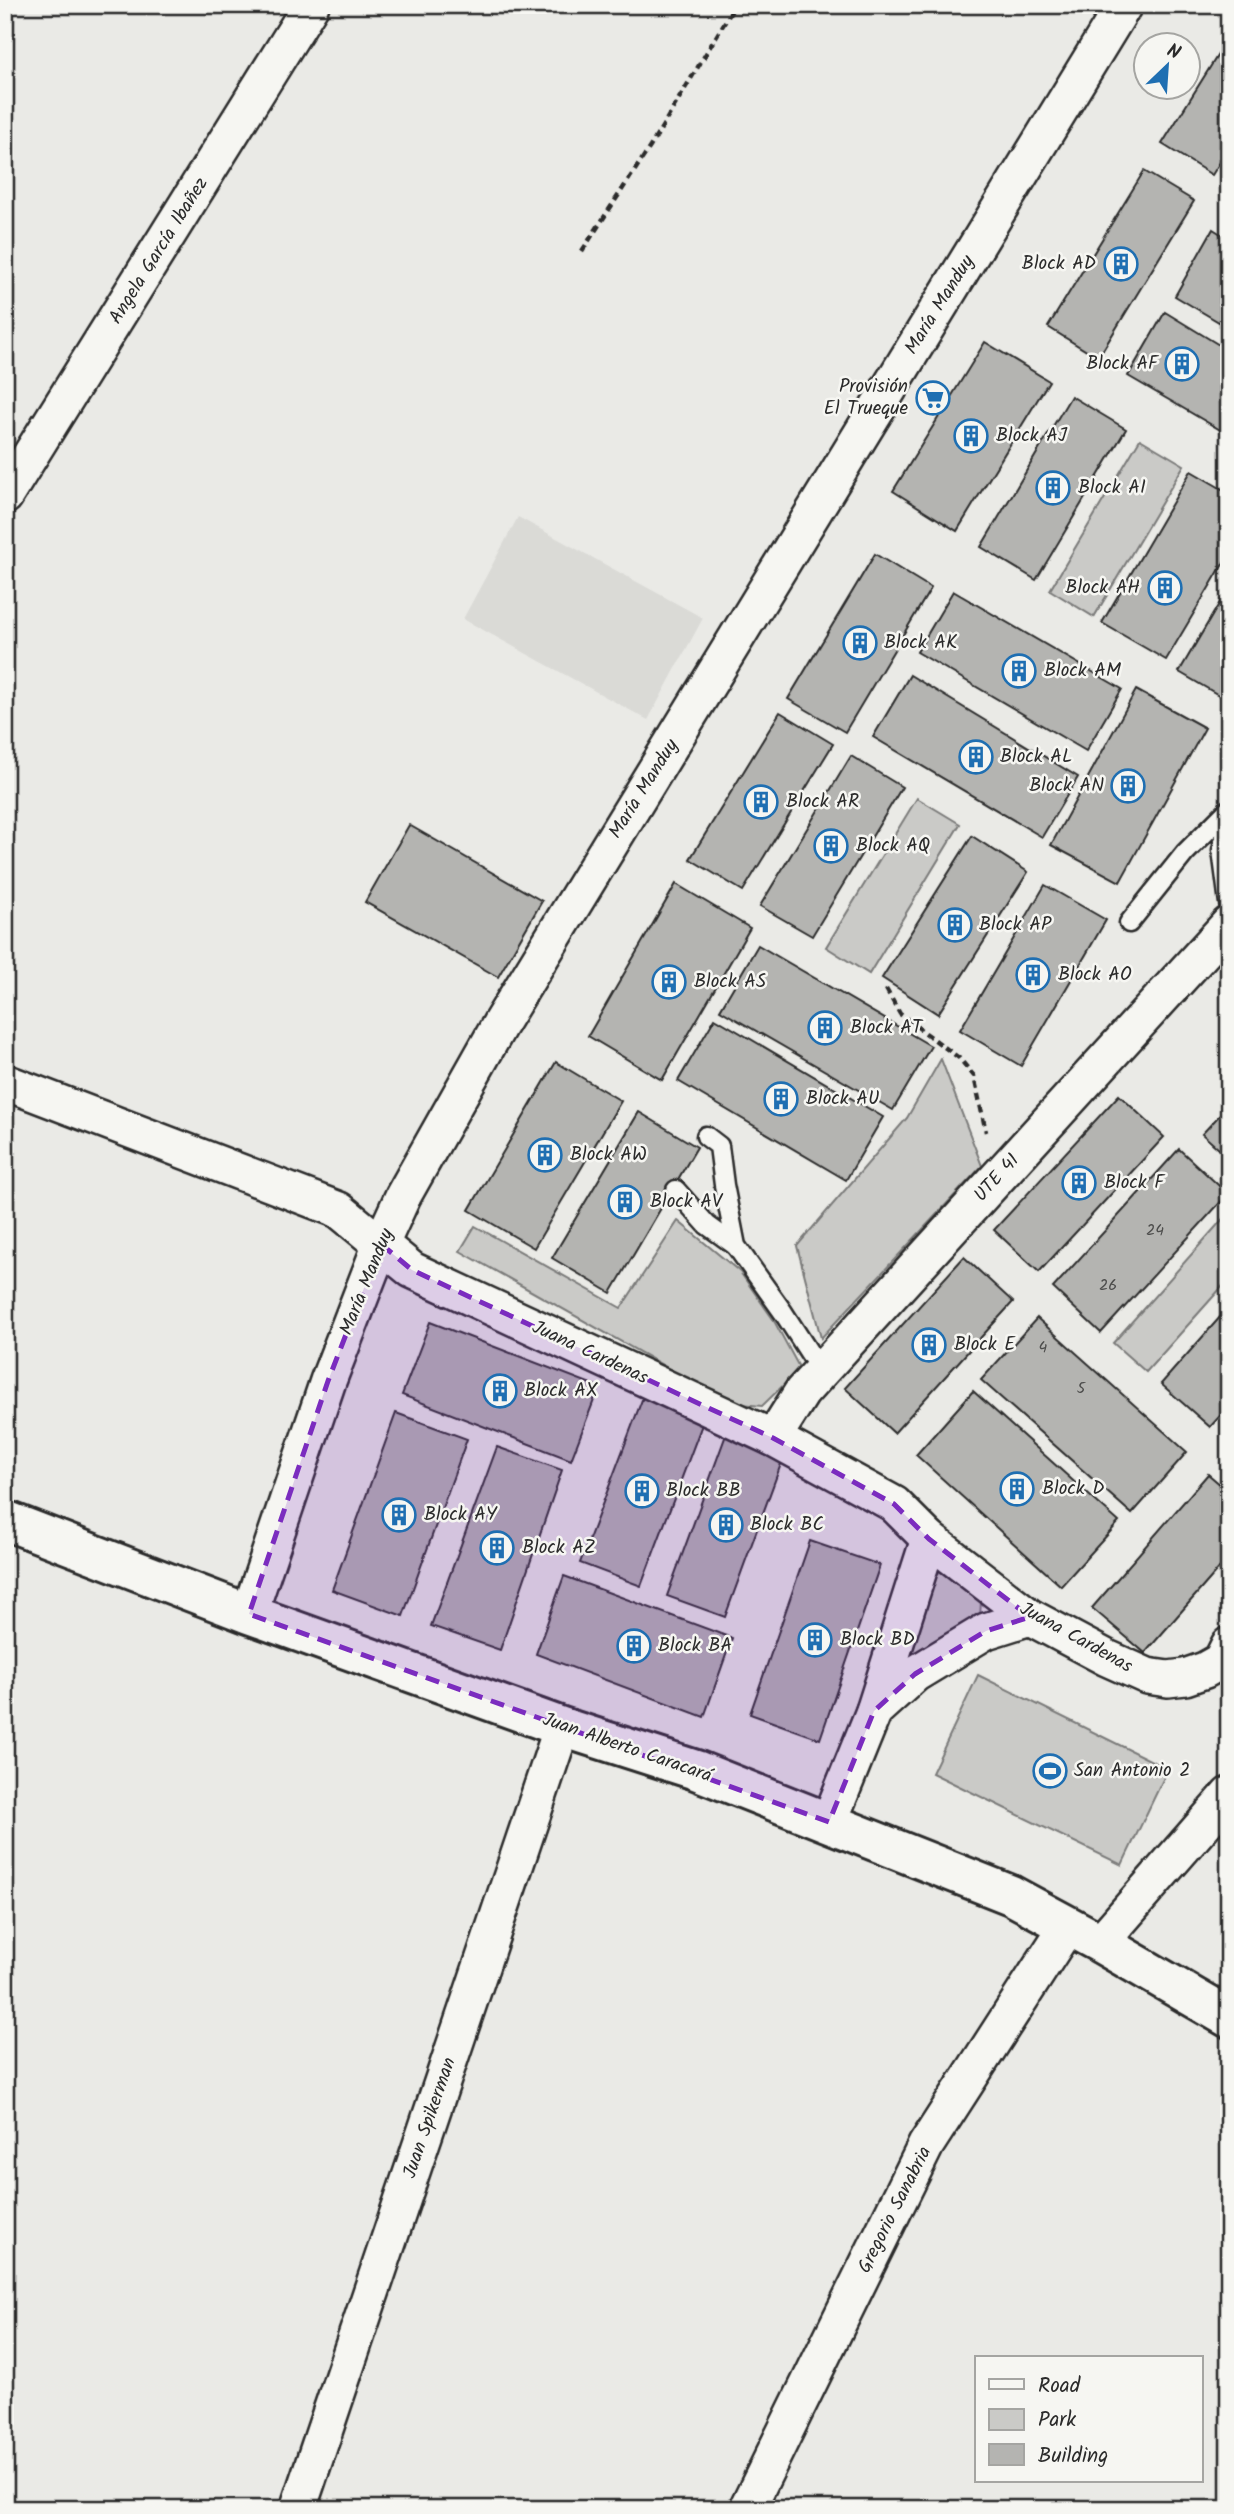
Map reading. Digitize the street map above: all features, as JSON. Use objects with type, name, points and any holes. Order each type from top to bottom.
[{"type":"street","name":"Angela García Ibañez","points":[[5,496],[311,5]]},
{"type":"street","name":"María Manduy","points":[[249,1614],[328,1381],[381,1244],[403,1196],[500,1024],[1124,5]]},
{"type":"street","name":"UTE 41","points":[[772,1438],[802,1392],[1229,924]]},
{"type":"street","name":"Juana Cardenas","points":[[5,1082],[339,1210],[412,1270],[772,1438],[894,1504],[929,1539],[1030,1617],[1107,1658],[1147,1676],[1176,1678],[1205,1670],[1221,1661],[1229,1645]]},
{"type":"street","name":"Juan Alberto Caracará","points":[[5,1520],[249,1614],[562,1727],[695,1770],[1011,1895],[1229,2018]]},
{"type":"street","points":[[829,1822],[874,1711],[929,1539]]},
{"type":"street","points":[[874,1711],[915,1674],[986,1631],[1030,1617]]},
{"type":"street","name":"Juan Spikerman","points":[[298,2509],[562,1727]]},
{"type":"street","name":"Gregorio Sanabria","points":[[747,2509],[926,2145],[1084,1934],[1229,1795]]},
{"type":"lane","points":[[1129,923],[1185,853],[1229,809]]},
{"type":"lane","points":[[1229,819],[1222,850],[1229,902]]},
{"type":"lane","points":[[706,1136],[719,1146],[736,1246]]},
{"type":"lane","points":[[676,1190],[708,1225],[736,1246],[783,1311],[821,1371]]},
{"type":"path","points":[[582,251],[650,147],[735,5]]},
{"type":"path","points":[[886,989],[900,1014],[959,1058],[974,1076],[994,1181]]},
{"type":"highlighted area","points":[[381,1244],[412,1270],[773,1438],[894,1504],[929,1539],[1030,1617],[986,1631],[915,1674],[874,1711],[829,1822],[249,1614],[328,1381]]},
{"type":"shaded area","points":[[518,517],[703,618],[648,720],[463,619]]},
{"type":"green space","points":[[1140,439],[1184,465],[1094,617],[1050,590]]},
{"type":"green space","points":[[917,798],[960,824],[869,974],[826,947]]},
{"type":"green space","points":[[941,1059],[982,1166],[821,1338],[797,1246],[907,1118]]},
{"type":"green space","points":[[1229,1212],[1229,1279],[1146,1372],[1113,1343]]},
{"type":"green space","points":[[678,1221],[740,1272],[773,1319],[800,1369],[762,1406],[730,1403],[460,1251],[475,1226],[621,1308]]},
{"type":"green space","points":[[948,1573],[981,1600],[980,1618],[911,1658],[905,1652],[933,1575]]},
{"type":"green space","name":"San Antonio 2","points":[[978,1675],[1168,1769],[1122,1865],[932,1773]]},
{"type":"building","points":[[1229,37],[1229,148],[1212,175],[1162,144],[1188,102],[1202,102],[1202,80]]},
{"type":"building","name":"Block AD","points":[[1144,171],[1194,201],[1098,358],[1048,327]]},
{"type":"building","points":[[1213,229],[1229,239],[1229,328],[1175,296]]},
{"type":"building","name":"Block AF","points":[[1165,312],[1229,351],[1229,435],[1128,376]]},
{"type":"building","name":"Block AJ","points":[[985,342],[1049,381],[957,531],[893,491]]},
{"type":"building","name":"Block AI","points":[[1071,396],[1126,429],[1036,580],[981,547]]},
{"type":"building","name":"Block AH","points":[[1191,471],[1229,493],[1229,554],[1166,660],[1102,623]]},
{"type":"building","name":"Block AK","points":[[875,554],[931,588],[845,732],[788,699]]},
{"type":"building","points":[[1229,587],[1229,701],[1179,672]]},
{"type":"building","name":"Block AM","points":[[953,591],[1122,689],[1086,751],[917,652]]},
{"type":"building","name":"Block AL","points":[[910,675],[1078,777],[1042,837],[873,737]]},
{"type":"building","name":"Block AN","points":[[1136,690],[1205,728],[1120,882],[1051,845]]},
{"type":"building","name":"Block AR","points":[[780,712],[833,744],[743,891],[690,859]]},
{"type":"building","name":"Block AQ","points":[[851,756],[902,787],[812,936],[760,906]]},
{"type":"building","points":[[409,825],[542,901],[498,977],[365,902]]},
{"type":"building","name":"Block AP","points":[[972,836],[1028,872],[938,1014],[882,978]]},
{"type":"building","name":"Block AS","points":[[676,884],[750,928],[662,1080],[588,1036]]},
{"type":"building","name":"Block AO","points":[[1045,885],[1106,920],[1021,1066],[960,1030]]},
{"type":"building","name":"Block AT","points":[[758,945],[931,1046],[893,1110],[720,1010]]},
{"type":"building","name":"Block AU","points":[[715,1018],[883,1117],[846,1180],[678,1081]]},
{"type":"building","name":"Block AW","points":[[556,1062],[621,1101],[534,1248],[469,1210]]},
{"type":"building","name":"Block F","points":[[1119,1095],[1164,1137],[1039,1272],[994,1230]]},
{"type":"building","points":[[1229,1105],[1229,1158],[1202,1134]]},
{"type":"building","name":"Block AV","points":[[639,1112],[697,1147],[611,1293],[552,1258]]},
{"type":"building","points":[[1179,1149],[1228,1194],[1101,1333],[1053,1288]]},
{"type":"building","name":"Block E","points":[[964,1257],[1013,1302],[894,1433],[845,1388]]},
{"type":"building","points":[[1229,1307],[1229,1406],[1210,1427],[1161,1384]]},
{"type":"building","points":[[1037,1318],[1187,1452],[1132,1514],[981,1380]]},
{"type":"building","name":"Block AX","points":[[430,1322],[599,1387],[571,1460],[402,1395]]},
{"type":"building","name":"Block D","points":[[973,1391],[1119,1522],[1061,1586],[916,1455]]},
{"type":"building","name":"Block BB","points":[[643,1397],[704,1419],[641,1586],[580,1563]]},
{"type":"building","name":"Block AY","points":[[396,1413],[467,1439],[403,1616],[332,1590]]},
{"type":"building","name":"Block BC","points":[[727,1432],[785,1453],[725,1617],[667,1596]]},
{"type":"building","name":"Block AZ","points":[[497,1447],[562,1470],[500,1650],[431,1626]]},
{"type":"building","points":[[1208,1474],[1229,1492],[1229,1557],[1145,1653],[1092,1608]]},
{"type":"building","name":"Block BD","points":[[810,1541],[880,1565],[820,1739],[750,1714]]},
{"type":"building","name":"Block BA","points":[[564,1576],[732,1638],[704,1717],[536,1654]]},
{"type":"place","name":"Block AD","points":[[1121,264]]},
{"type":"place","name":"Block AF","points":[[1182,364]]},
{"type":"place","name":"Provisión El Trueque","points":[[933,398]]},
{"type":"place","name":"Block AJ","points":[[971,436]]},
{"type":"place","name":"Block AI","points":[[1053,488]]},
{"type":"place","name":"Block AH","points":[[1165,588]]},
{"type":"place","name":"Block AK","points":[[860,643]]},
{"type":"place","name":"Block AM","points":[[1019,671]]},
{"type":"place","name":"Block AL","points":[[976,757]]},
{"type":"place","name":"Block AN","points":[[1128,786]]},
{"type":"place","name":"Block AR","points":[[761,802]]},
{"type":"place","name":"Block AQ","points":[[831,846]]},
{"type":"place","name":"Block AP","points":[[955,925]]},
{"type":"place","name":"Block AO","points":[[1033,975]]},
{"type":"place","name":"Block AS","points":[[669,982]]},
{"type":"place","name":"Block AT","points":[[825,1028]]},
{"type":"place","name":"Block AU","points":[[781,1099]]},
{"type":"place","name":"Block AW","points":[[545,1155]]},
{"type":"place","name":"Block F","points":[[1079,1183]]},
{"type":"place","name":"Block AV","points":[[625,1202]]},
{"type":"place","name":"Block E","points":[[929,1345]]},
{"type":"place","name":"Block AX","points":[[500,1391]]},
{"type":"place","name":"Block D","points":[[1017,1489]]},
{"type":"place","name":"Block BB","points":[[642,1491]]},
{"type":"place","name":"Block AY","points":[[399,1515]]},
{"type":"place","name":"Block BC","points":[[726,1525]]},
{"type":"place","name":"Block AZ","points":[[497,1548]]},
{"type":"place","name":"Block BD","points":[[815,1640]]},
{"type":"place","name":"Block BA","points":[[634,1646]]},
{"type":"place","name":"San Antonio 2","points":[[1050,1771]]}]
